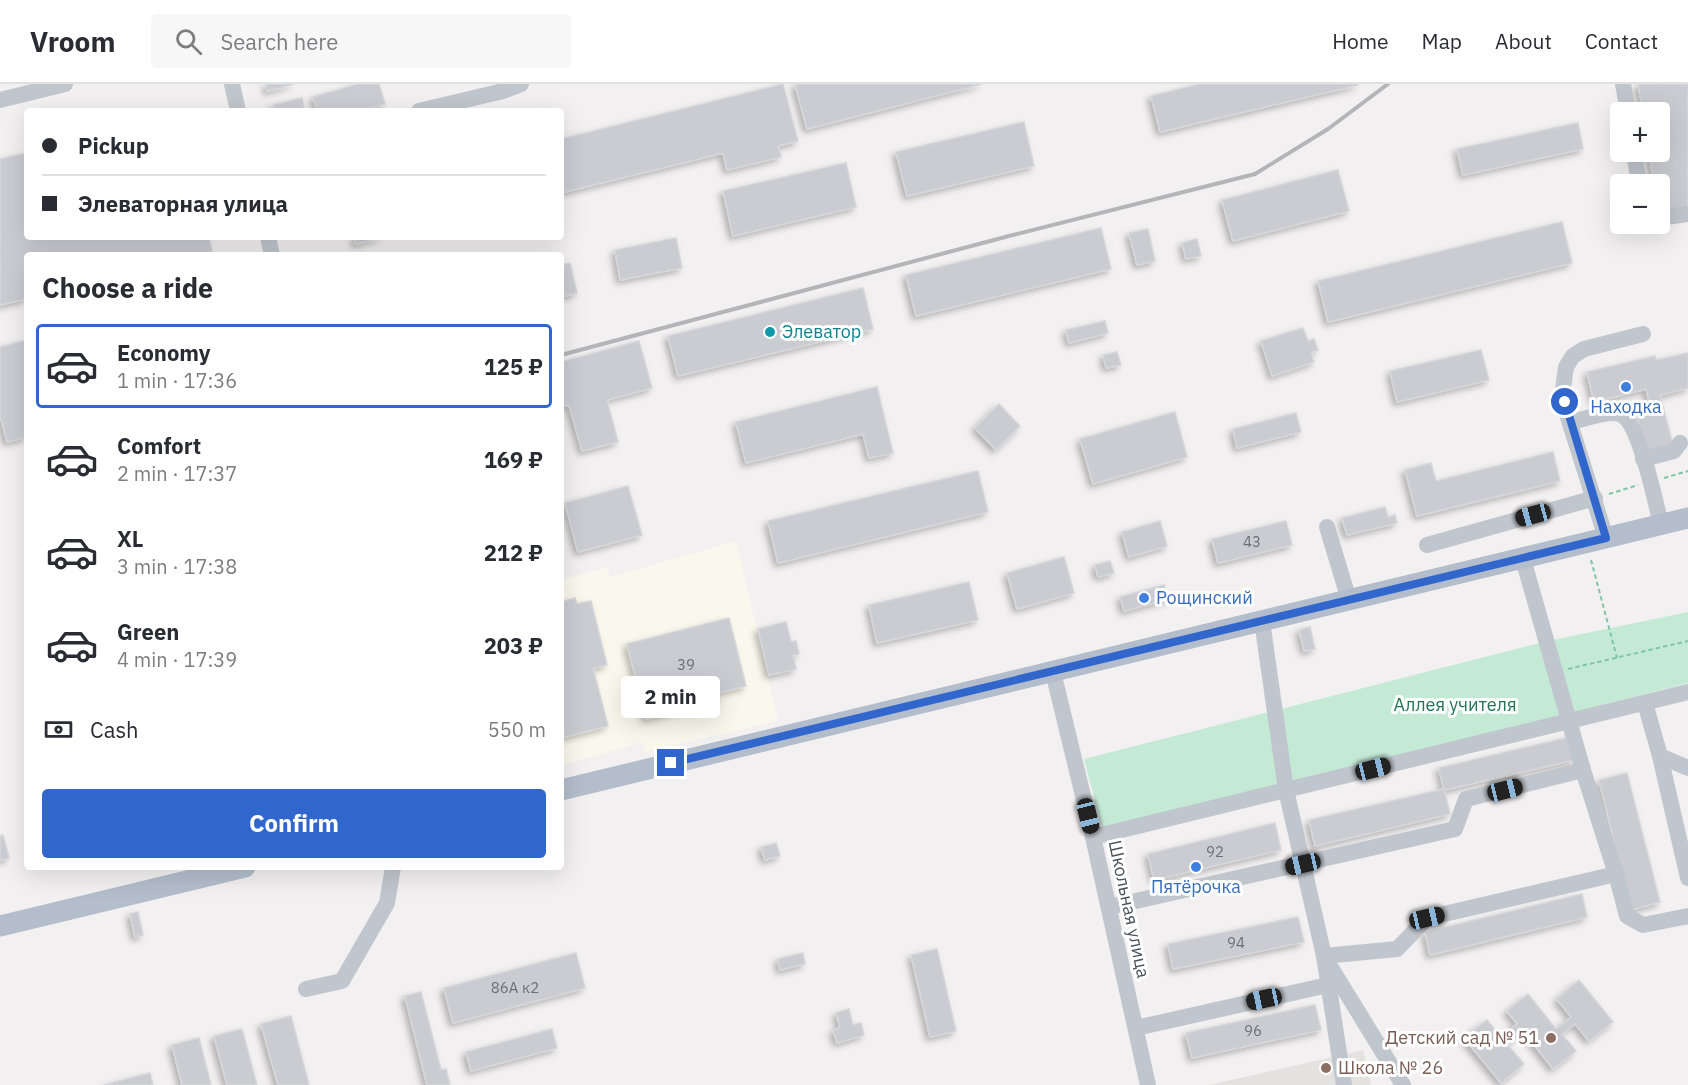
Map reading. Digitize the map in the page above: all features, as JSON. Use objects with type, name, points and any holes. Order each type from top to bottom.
[{"type":"main road","points":[[564,789],[1688,518]]},
{"type":"main road","points":[[0,926],[233,870]]},
{"type":"street","points":[[0,100],[65,84]]},
{"type":"street","points":[[232,84],[237,108]]},
{"type":"street","points":[[432,108],[503,91],[521,84]]},
{"type":"street","points":[[1623,84],[1626,102]]},
{"type":"street","points":[[1670,216],[1688,214]]},
{"type":"street","points":[[1606,538],[1570,422],[1563,390],[1566,367],[1573,356],[1584,349],[1643,334]]},
{"type":"street","points":[[1570,422],[1608,414],[1619,414],[1626,419],[1635,432],[1661,525]]},
{"type":"street","points":[[1643,459],[1674,451],[1680,443]]},
{"type":"street","points":[[1427,545],[1594,498]]},
{"type":"street","points":[[1327,527],[1349,600]]},
{"type":"street","points":[[1523,559],[1627,916],[1643,925],[1688,915]]},
{"type":"street","points":[[1262,621],[1286,790],[1324,956],[1344,1085]]},
{"type":"street","name":"Школьная улица","points":[[1053,672],[1093,837],[1148,1085]]},
{"type":"street","points":[[1093,837],[1688,692]]},
{"type":"street","points":[[1645,703],[1660,756],[1688,878]]},
{"type":"street","points":[[1660,756],[1687,766]]},
{"type":"street","points":[[1109,907],[1455,829],[1466,799],[1583,770]]},
{"type":"street","points":[[306,989],[342,981],[387,903],[392,870]]},
{"type":"street","points":[[1324,956],[1397,949],[1427,918],[1616,874]]},
{"type":"street","points":[[1324,956],[1403,1085]]},
{"type":"street","points":[[1136,1028],[1328,985]]},
{"type":"path","points":[[1591,560],[1617,658]]},
{"type":"path","points":[[1555,672],[1688,641]]},
{"type":"shaded area","points":[[736,541],[778,721],[645,752],[643,742],[564,765],[564,579],[607,567],[610,577]]},
{"type":"shaded area","name":"Школа № 26","points":[[1363,1050],[1371,1085],[1209,1085]]},
{"type":"green space","name":"Аллея учителя","points":[[1688,612],[1688,683],[1103,831],[1084,759],[1548,641]]},
{"type":"building","points":[[266,84],[294,84],[267,91]]},
{"type":"building","points":[[358,84],[379,84],[385,104],[370,108],[316,108],[313,97]]},
{"type":"building","points":[[783,84],[798,141],[778,146],[781,157],[727,170],[723,153],[564,192],[564,138]]},
{"type":"building","points":[[795,84],[982,84],[807,129]]},
{"type":"building","points":[[1200,84],[1358,85],[1160,132],[1151,96]]},
{"type":"building","points":[[1638,84],[1688,84],[1688,208],[1670,210],[1670,174],[1652,174],[1651,162],[1670,162],[1670,102],[1641,102]]},
{"type":"building","points":[[302,98],[304,108],[274,108],[273,105]]},
{"type":"building","points":[[1024,122],[1034,166],[907,196],[896,152]]},
{"type":"building","points":[[1578,123],[1583,149],[1463,175],[1457,149]]},
{"type":"building","points":[[24,154],[24,240],[210,240],[212,252],[24,252],[24,300],[0,305],[0,159]]},
{"type":"building","points":[[846,163],[856,207],[733,236],[723,191]]},
{"type":"building","points":[[1338,170],[1349,211],[1233,241],[1222,200]]},
{"type":"building","points":[[1562,222],[1572,263],[1328,322],[1318,281]]},
{"type":"building","points":[[1101,228],[1111,269],[916,316],[906,275]]},
{"type":"building","points":[[1148,229],[1155,261],[1137,265],[1129,233]]},
{"type":"building","points":[[676,238],[682,268],[620,280],[615,250]]},
{"type":"building","points":[[1197,239],[1201,256],[1186,259],[1182,243]]},
{"type":"building","points":[[355,240],[371,240],[356,244]]},
{"type":"building","points":[[570,263],[577,293],[564,296],[564,264]]},
{"type":"building","name":"Элеватор","points":[[863,288],[873,329],[678,376],[668,336]]},
{"type":"building","points":[[1105,321],[1108,333],[1069,343],[1066,330]]},
{"type":"building","points":[[1303,328],[1308,341],[1314,339],[1318,350],[1311,352],[1314,362],[1272,376],[1261,341]]},
{"type":"building","points":[[24,341],[24,438],[7,442],[0,415],[0,347]]},
{"type":"building","points":[[639,341],[652,388],[607,400],[618,442],[582,451],[569,405],[564,406],[564,361]]},
{"type":"building","points":[[1481,350],[1489,380],[1397,402],[1390,371]]},
{"type":"building","points":[[1117,352],[1121,365],[1106,368],[1103,355]]},
{"type":"building","points":[[1688,353],[1688,388],[1660,395],[1673,445],[1645,452],[1637,417],[1652,413],[1646,389],[1594,402],[1587,372],[1655,356],[1656,360]]},
{"type":"building","points":[[877,387],[893,453],[869,458],[863,434],[746,463],[736,422]]},
{"type":"building","points":[[999,404],[1020,426],[996,450],[975,428]]},
{"type":"building","points":[[1175,412],[1187,457],[1093,484],[1080,439]]},
{"type":"building","points":[[1296,413],[1301,432],[1237,448],[1233,429]]},
{"type":"building","points":[[1553,452],[1560,481],[1417,516],[1405,470],[1431,463],[1436,481]]},
{"type":"building","points":[[978,471],[988,512],[778,563],[768,521]]},
{"type":"building","points":[[628,486],[642,535],[578,552],[565,503]]},
{"type":"building","points":[[1385,507],[1388,517],[1395,515],[1397,523],[1347,535],[1342,518]]},
{"type":"building","points":[[1160,521],[1167,546],[1129,557],[1122,532]]},
{"type":"building","points":[[1286,521],[1292,545],[1218,563],[1212,539]]},
{"type":"building","points":[[1064,557],[1074,593],[1017,609],[1007,573]]},
{"type":"building","points":[[1110,561],[1114,573],[1098,577],[1095,565]]},
{"type":"building","points":[[969,582],[978,620],[877,643],[869,605]]},
{"type":"building","points":[[1164,585],[1169,599],[1124,611],[1120,597]]},
{"type":"building","points":[[575,598],[577,604],[591,601],[607,665],[593,668],[608,726],[564,737],[564,601]]},
{"type":"building","points":[[729,618],[746,686],[718,693],[720,701],[646,719],[627,644]]},
{"type":"building","points":[[786,622],[791,642],[796,641],[799,654],[793,655],[796,669],[769,675],[758,629]]},
{"type":"building","points":[[1310,627],[1315,649],[1304,651],[1299,630]]},
{"type":"building","points":[[1570,737],[1575,760],[1444,790],[1439,768]]},
{"type":"building","points":[[1627,773],[1660,902],[1631,910],[1599,780]]},
{"type":"building","points":[[1444,789],[1450,814],[1315,846],[1309,820]]},
{"type":"building","points":[[1275,823],[1281,850],[1154,880],[1148,854]]},
{"type":"building","points":[[3,835],[9,858],[0,860],[0,836]]},
{"type":"building","points":[[776,843],[780,856],[765,860],[761,847]]},
{"type":"building","points":[[1582,894],[1587,917],[1430,955],[1425,932]]},
{"type":"building","points":[[138,912],[143,935],[135,937],[130,914]]},
{"type":"building","points":[[1298,917],[1304,942],[1173,969],[1168,944]]},
{"type":"building","points":[[937,949],[956,1031],[930,1037],[911,955]]},
{"type":"building","points":[[576,953],[585,988],[453,1023],[444,988]]},
{"type":"building","points":[[803,953],[805,964],[780,970],[778,959]]},
{"type":"building","points":[[1579,980],[1613,1022],[1589,1041],[1575,1024],[1562,1034],[1576,1051],[1553,1069],[1523,1031],[1507,1044],[1524,1064],[1501,1083],[1464,1038],[1487,1020],[1501,1037],[1517,1024],[1507,1011],[1528,994],[1556,1029],[1571,1017],[1557,999]]},
{"type":"building","points":[[421,992],[441,1070],[446,1069],[450,1085],[427,1085],[405,996]]},
{"type":"building","points":[[1315,1005],[1321,1030],[1192,1058],[1186,1033]]},
{"type":"building","points":[[849,1009],[853,1025],[861,1023],[864,1035],[837,1043],[833,1030],[840,1028],[836,1013]]},
{"type":"building","points":[[291,1016],[309,1085],[278,1085],[261,1024]]},
{"type":"building","points":[[242,1029],[257,1085],[227,1085],[214,1036]]},
{"type":"building","points":[[552,1029],[557,1048],[471,1071],[466,1052]]},
{"type":"building","points":[[199,1038],[211,1085],[182,1085],[172,1045]]},
{"type":"building","points":[[150,1073],[153,1085],[104,1085]]},
{"type":"railway","points":[[564,354],[1009,236],[1255,174],[1328,129],[1388,84]]},
{"type":"place","name":"Элеватор","points":[[770,332]]},
{"type":"place","name":"Находка","points":[[1626,387]]},
{"type":"place","name":"Рощинский","points":[[1144,598]]},
{"type":"place","name":"Пятёрочка","points":[[1196,867]]},
{"type":"place","name":"Детский сад № 51","points":[[1551,1038]]},
{"type":"place","name":"Школа № 26","points":[[1326,1068]]},
{"type":"route","points":[[671,763],[1606,538],[1565,402]]}]
